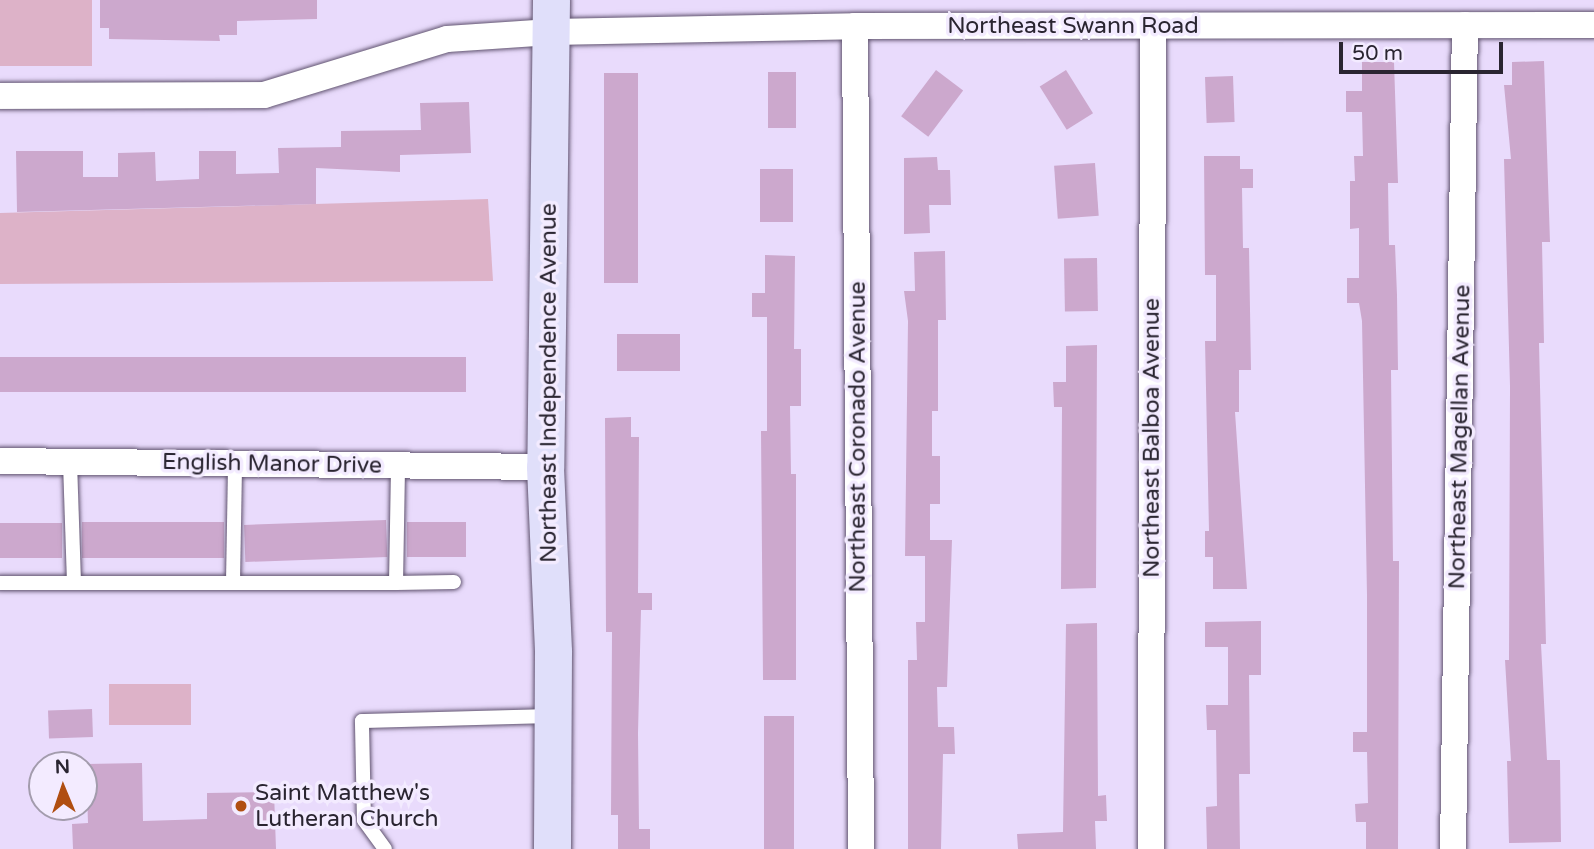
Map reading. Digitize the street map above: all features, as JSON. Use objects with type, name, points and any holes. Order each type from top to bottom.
[{"type":"street","name":"Northeast Swann Road","points":[[0,96],[264,95],[447,39],[551,16],[855,26],[1594,25]]},
{"type":"street","name":"Northeast Independence Avenue","points":[[551,16],[545,467],[553,716],[552,849]]},
{"type":"street","name":"Northeast Magellan Avenue","points":[[1453,849],[1465,25]]},
{"type":"street","name":"Northeast Coronado Avenue","points":[[855,26],[861,849]]},
{"type":"street","name":"Northeast Balboa Avenue","points":[[1151,849],[1153,27]]},
{"type":"street","name":"English Manor Drive","points":[[0,461],[545,467]]},
{"type":"lane","points":[[70,462],[74,581]]},
{"type":"lane","points":[[233,582],[235,464]]},
{"type":"lane","points":[[396,583],[398,465]]},
{"type":"lane","points":[[0,583],[454,582]]},
{"type":"lane","points":[[385,849],[370,834],[364,820],[362,721],[553,716]]},
{"type":"shaded area","points":[[0,0],[92,0],[92,66],[0,66]]},
{"type":"shaded area","points":[[488,199],[493,281],[0,284],[0,213]]},
{"type":"shaded area","points":[[109,684],[191,684],[191,725],[109,725]]},
{"type":"building","points":[[100,0],[317,0],[317,19],[237,21],[237,35],[219,35],[220,41],[109,39],[109,28],[100,28]]},
{"type":"building","points":[[1544,61],[1550,242],[1542,242],[1544,343],[1539,343],[1546,644],[1541,644],[1547,760],[1560,760],[1561,842],[1509,843],[1507,761],[1511,761],[1505,660],[1509,660],[1510,386],[1504,159],[1511,159],[1504,85],[1512,85],[1512,62]]},
{"type":"building","points":[[1362,62],[1394,62],[1398,183],[1388,183],[1389,245],[1395,245],[1397,295],[1398,370],[1391,370],[1393,561],[1399,561],[1398,849],[1366,849],[1366,822],[1356,822],[1355,804],[1368,803],[1367,752],[1353,752],[1353,732],[1367,732],[1367,595],[1362,321],[1359,303],[1347,303],[1347,278],[1359,278],[1359,228],[1350,229],[1350,181],[1355,181],[1354,156],[1363,156],[1362,112],[1346,112],[1346,91],[1362,91]]},
{"type":"building","points":[[936,70],[963,90],[928,137],[901,116]]},
{"type":"building","points":[[1066,70],[1093,113],[1067,130],[1040,86]]},
{"type":"building","points":[[768,72],[796,72],[796,128],[768,128]]},
{"type":"building","points":[[604,73],[638,73],[638,283],[604,283]]},
{"type":"building","points":[[1233,76],[1235,122],[1207,123],[1205,77]]},
{"type":"building","points":[[469,102],[471,153],[400,155],[400,172],[316,168],[316,204],[17,212],[16,151],[83,151],[83,177],[118,177],[118,153],[155,152],[156,181],[199,179],[199,151],[236,151],[236,174],[279,173],[278,148],[341,147],[341,131],[421,130],[420,103]]},
{"type":"building","points":[[1204,156],[1240,156],[1240,169],[1253,169],[1253,188],[1242,188],[1243,248],[1249,248],[1251,370],[1239,370],[1239,412],[1235,412],[1247,589],[1213,589],[1213,557],[1205,557],[1205,531],[1209,531],[1205,341],[1216,341],[1216,275],[1205,275]]},
{"type":"building","points":[[937,157],[938,170],[950,170],[951,205],[929,205],[930,233],[904,234],[904,158]]},
{"type":"building","points":[[1095,163],[1099,216],[1058,219],[1054,166]]},
{"type":"building","points":[[760,169],[793,169],[793,222],[760,222]]},
{"type":"building","points":[[945,251],[946,320],[938,320],[938,411],[932,411],[932,456],[940,456],[940,504],[930,504],[930,540],[952,540],[947,687],[937,687],[938,727],[954,727],[955,754],[943,754],[941,849],[908,849],[908,660],[917,660],[916,622],[925,622],[925,556],[905,556],[908,321],[904,291],[915,291],[914,252]]},
{"type":"building","points":[[765,255],[795,256],[794,349],[801,349],[801,406],[790,406],[791,474],[796,474],[796,680],[763,680],[761,431],[767,431],[767,317],[752,317],[752,293],[765,293]]},
{"type":"building","points":[[1097,258],[1098,311],[1065,312],[1064,259]]},
{"type":"building","points":[[617,334],[680,334],[680,371],[617,371]]},
{"type":"building","points":[[1097,345],[1096,588],[1061,589],[1062,407],[1054,407],[1053,382],[1066,382],[1066,346]]},
{"type":"building","points":[[0,357],[466,357],[466,392],[0,392]]},
{"type":"building","points":[[631,417],[631,437],[639,437],[638,593],[652,593],[652,610],[641,610],[638,733],[639,829],[650,829],[650,849],[618,849],[618,815],[611,815],[612,632],[606,632],[605,418]]},
{"type":"building","points":[[386,520],[387,557],[245,562],[244,525]]},
{"type":"building","points":[[82,522],[224,522],[224,558],[82,558]]},
{"type":"building","points":[[407,522],[466,522],[466,557],[407,557]]},
{"type":"building","points":[[0,523],[62,523],[62,558],[0,558]]},
{"type":"building","points":[[1261,621],[1261,675],[1249,675],[1250,774],[1239,774],[1240,849],[1207,849],[1206,807],[1217,806],[1216,730],[1207,730],[1206,705],[1228,705],[1228,647],[1205,647],[1205,622]]},
{"type":"building","points":[[1097,623],[1098,796],[1106,795],[1107,821],[1095,821],[1096,849],[1018,849],[1017,834],[1063,832],[1066,624]]},
{"type":"building","points":[[92,709],[93,737],[49,739],[48,711]]},
{"type":"building","points":[[764,716],[794,716],[794,849],[764,849]]},
{"type":"building","name":"Saint Matthew's Lutheran Church","points":[[142,763],[143,821],[207,819],[207,793],[274,792],[276,849],[73,849],[72,824],[98,821],[98,764]]},
{"type":"place","name":"Saint Matthew's Lutheran Church","points":[[241,806]]}]
